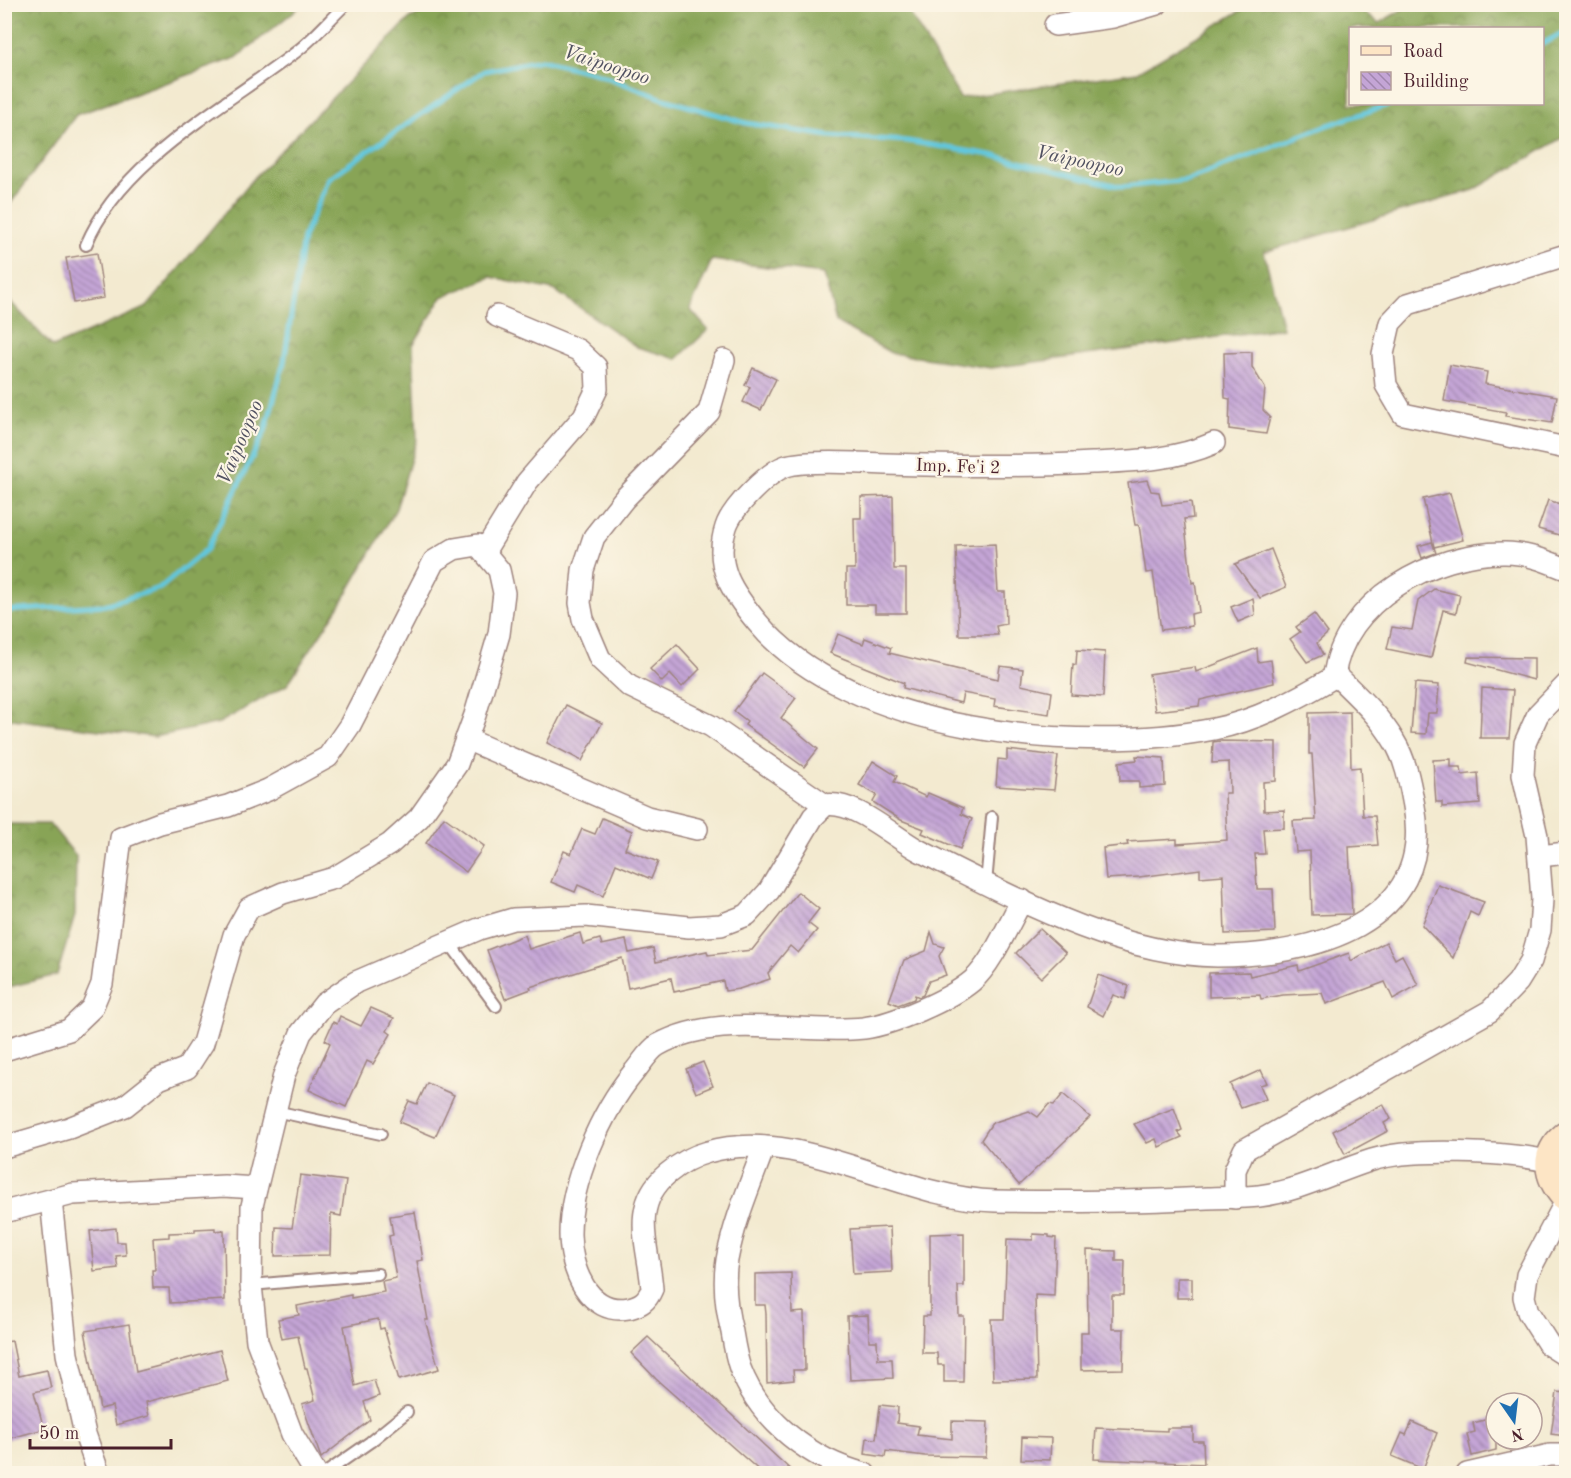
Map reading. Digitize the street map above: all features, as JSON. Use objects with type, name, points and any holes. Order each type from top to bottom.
[{"type":"main road","points":[[1566,1137],[1558,1145],[1551,1162],[1554,1182],[1566,1198]]},
{"type":"street","points":[[1055,25],[1113,17],[1157,4]]},
{"type":"street","points":[[1566,255],[1408,304],[1390,323],[1383,354],[1386,385],[1403,414],[1566,448]]},
{"type":"street","points":[[484,552],[527,482],[584,416],[597,389],[596,367],[578,350],[497,316]]},
{"type":"street","points":[[724,360],[709,412],[624,499],[594,537],[583,570],[580,603],[583,619],[600,658],[629,686],[711,726],[825,805],[844,804],[914,848],[986,884],[1120,941],[1176,953],[1217,956],[1275,952],[1344,934],[1372,919],[1408,878],[1418,848],[1418,824],[1401,754],[1394,740],[1358,696],[1334,673],[1338,653],[1363,611],[1416,575],[1456,560],[1500,553],[1531,555],[1566,569]]},
{"type":"street","name":"Imp. Fe'i 2","points":[[1214,443],[1176,456],[1014,468],[866,464],[784,466],[752,492],[731,515],[726,526],[720,561],[742,604],[768,634],[800,660],[842,686],[910,713],[1025,736],[1100,739],[1166,736],[1214,729],[1292,701],[1334,677],[1334,673]]},
{"type":"street","points":[[4,1050],[69,1030],[92,1008],[102,984],[121,838],[135,830],[195,816],[248,798],[288,780],[328,757],[350,725],[434,561],[454,549],[478,545],[499,570],[504,593],[499,634],[457,764],[419,818],[390,844],[334,878],[283,893],[249,908],[234,935],[203,1043],[188,1068],[159,1079],[125,1106],[69,1128],[4,1147]]},
{"type":"street","points":[[1235,1198],[1235,1170],[1244,1150],[1490,1011],[1518,982],[1531,961],[1540,930],[1542,899],[1538,868],[1540,856],[1523,775],[1525,743],[1538,714],[1566,685]]},
{"type":"street","points":[[466,739],[647,817],[697,829]]},
{"type":"street","points":[[316,1473],[292,1434],[257,1341],[251,1285],[252,1206],[284,1075],[301,1033],[324,1004],[356,982],[448,941],[513,919],[586,916],[689,927],[721,926],[747,915],[769,891],[813,817],[825,805]]},
{"type":"street","points":[[1540,856],[1566,853]]},
{"type":"street","points":[[1022,900],[973,980],[937,1004],[866,1028],[704,1028],[657,1046],[632,1074],[600,1127],[576,1182],[570,1235],[576,1269],[593,1300],[608,1308],[628,1308],[648,1299],[652,1289],[644,1222],[645,1204],[651,1191],[678,1165],[707,1152],[733,1146],[791,1150],[934,1193],[992,1201],[1165,1202],[1235,1198],[1296,1189],[1382,1158],[1413,1154],[1502,1154],[1551,1162]]},
{"type":"street","points":[[764,1147],[736,1225],[726,1271],[726,1308],[740,1368],[760,1403],[787,1434],[820,1456],[865,1473]]},
{"type":"street","points":[[4,1212],[73,1194],[224,1186],[256,1188]]},
{"type":"street","points":[[1566,1198],[1527,1275],[1524,1297],[1528,1312],[1549,1345],[1566,1356]]},
{"type":"street","points":[[51,1200],[68,1354],[85,1434],[99,1473]]},
{"type":"street","points":[[1467,1473],[1550,1455],[1566,1455]]},
{"type":"lane","points":[[86,245],[92,230],[120,189],[188,129],[294,54],[346,4]]},
{"type":"lane","points":[[986,884],[992,817]]},
{"type":"lane","points":[[448,941],[496,1006]]},
{"type":"lane","points":[[275,1111],[381,1134]]},
{"type":"lane","points":[[251,1285],[378,1274]]},
{"type":"lane","points":[[324,1473],[370,1442],[407,1412]]},
{"type":"green space","points":[[5,4],[302,5],[236,58],[76,115],[5,211]]},
{"type":"green space","points":[[436,4],[905,5],[960,98],[1137,72],[1250,5],[1354,5],[1379,23],[1410,5],[1566,5],[1566,136],[1474,190],[1264,252],[1283,328],[991,368],[891,353],[836,322],[824,274],[712,260],[690,309],[708,330],[677,359],[637,347],[554,290],[491,277],[442,297],[413,345],[417,439],[396,509],[342,602],[287,685],[219,723],[155,737],[5,718],[5,296],[53,347],[147,307],[252,180],[409,19]]},
{"type":"green space","points":[[4,824],[50,824],[76,856],[75,916],[57,975],[5,988]]},
{"type":"building","points":[[97,253],[104,298],[74,303],[66,258]]},
{"type":"building","points":[[1252,352],[1252,367],[1265,388],[1263,410],[1270,417],[1266,434],[1229,429],[1230,399],[1225,398],[1224,353]]},
{"type":"building","points":[[1450,365],[1487,372],[1485,384],[1557,396],[1552,423],[1505,416],[1506,412],[1444,401]]},
{"type":"building","points":[[753,368],[776,379],[761,410],[743,402],[750,387],[745,385]]},
{"type":"building","points":[[1147,480],[1151,491],[1159,492],[1162,505],[1191,502],[1193,518],[1184,519],[1192,583],[1195,582],[1199,612],[1191,614],[1192,626],[1161,630],[1153,572],[1146,573],[1139,525],[1135,525],[1128,483]]},
{"type":"building","points":[[1450,493],[1463,540],[1434,547],[1423,499]]},
{"type":"building","points":[[893,496],[894,569],[906,569],[906,613],[875,613],[875,605],[846,605],[846,569],[855,569],[854,518],[861,518],[861,497]]},
{"type":"building","points":[[1548,500],[1566,506],[1566,537],[1538,529]]},
{"type":"building","points":[[1432,542],[1436,553],[1422,558],[1418,546]]},
{"type":"building","points":[[995,544],[998,592],[1005,592],[1006,624],[996,626],[998,635],[959,635],[956,546]]},
{"type":"building","points":[[1271,549],[1286,587],[1260,598],[1235,564]]},
{"type":"building","points":[[1434,589],[1460,595],[1456,613],[1443,610],[1431,658],[1387,649],[1392,627],[1412,630],[1418,601]]},
{"type":"building","points":[[1253,598],[1255,615],[1238,622],[1231,607]]},
{"type":"building","points":[[1314,614],[1328,633],[1317,643],[1323,655],[1307,662],[1290,639],[1300,632],[1296,627]]},
{"type":"building","points":[[838,634],[863,644],[865,638],[891,648],[889,653],[998,679],[1000,666],[1023,669],[1021,685],[1052,692],[1049,714],[994,706],[995,699],[963,693],[961,703],[903,688],[904,683],[830,653]]},
{"type":"building","points":[[677,644],[700,669],[682,687],[670,674],[662,682],[650,669]]},
{"type":"building","points":[[1257,648],[1258,662],[1271,660],[1274,683],[1200,700],[1199,706],[1155,711],[1149,674],[1195,667],[1196,672]]},
{"type":"building","points":[[1077,650],[1105,652],[1103,697],[1071,695],[1073,664],[1076,665]]},
{"type":"building","points":[[1468,657],[1534,658],[1534,680],[1467,662]]},
{"type":"building","points":[[762,673],[796,698],[781,718],[818,749],[804,767],[745,725],[747,721],[734,711]]},
{"type":"building","points":[[1415,683],[1439,685],[1437,713],[1428,713],[1426,734],[1411,733]]},
{"type":"building","points":[[1482,688],[1513,690],[1509,738],[1480,738]]},
{"type":"building","points":[[566,705],[602,723],[582,761],[547,743]]},
{"type":"building","points":[[1350,712],[1351,768],[1360,767],[1363,816],[1375,816],[1378,845],[1349,847],[1352,914],[1312,915],[1310,851],[1296,852],[1293,821],[1316,820],[1312,754],[1309,754],[1309,713]]},
{"type":"building","points":[[1213,742],[1276,742],[1276,781],[1263,782],[1264,811],[1284,810],[1284,828],[1263,829],[1265,854],[1255,854],[1257,889],[1273,889],[1275,932],[1225,934],[1223,875],[1200,877],[1200,869],[1106,879],[1103,848],[1128,845],[1127,842],[1177,839],[1177,844],[1227,840],[1225,793],[1230,793],[1229,762],[1212,763]]},
{"type":"building","points":[[1007,750],[1058,756],[1054,790],[996,786],[998,759],[1007,760]]},
{"type":"building","points":[[1136,756],[1164,758],[1165,786],[1139,788],[1139,781],[1120,781],[1119,762],[1137,760]]},
{"type":"building","points":[[1451,759],[1451,767],[1461,767],[1462,775],[1478,773],[1480,804],[1442,807],[1442,802],[1436,802],[1433,760]]},
{"type":"building","points":[[873,761],[897,776],[894,782],[926,797],[928,793],[963,808],[961,814],[972,819],[960,849],[922,833],[924,829],[901,820],[873,802],[877,795],[859,785]]},
{"type":"building","points":[[444,817],[484,846],[466,872],[426,843]]},
{"type":"building","points":[[602,818],[632,831],[625,849],[658,862],[651,879],[616,864],[603,896],[578,885],[575,892],[551,882],[564,851],[571,854],[582,829],[595,834]]},
{"type":"building","points":[[1438,885],[1484,902],[1478,916],[1470,912],[1453,958],[1422,925]]},
{"type":"building","points":[[798,892],[819,909],[808,923],[817,930],[798,953],[790,946],[768,973],[770,979],[739,989],[725,991],[723,981],[674,992],[671,978],[628,988],[622,958],[530,987],[531,989],[505,999],[487,950],[524,935],[529,949],[580,933],[583,944],[600,939],[602,945],[626,940],[629,953],[653,948],[656,962],[707,951],[708,955],[752,950]]},
{"type":"building","points":[[1040,929],[1066,953],[1041,978],[1016,953]]},
{"type":"building","points":[[931,932],[935,944],[944,947],[939,956],[946,975],[929,981],[923,995],[919,997],[915,995],[914,999],[898,1005],[889,1001],[904,960],[926,951]]},
{"type":"building","points":[[1386,942],[1395,959],[1402,955],[1418,985],[1393,999],[1385,982],[1326,1004],[1322,993],[1283,995],[1261,999],[1260,995],[1209,997],[1209,973],[1249,972],[1250,976],[1298,965],[1299,971],[1349,953],[1351,961]]},
{"type":"building","points":[[1098,975],[1129,986],[1125,999],[1113,995],[1103,1016],[1087,1007]]},
{"type":"building","points":[[371,1008],[394,1018],[387,1031],[391,1034],[373,1064],[367,1061],[346,1107],[309,1090],[330,1043],[325,1040],[333,1022],[337,1024],[340,1016],[361,1026]]},
{"type":"building","points":[[703,1062],[713,1086],[696,1093],[686,1069]]},
{"type":"building","points":[[1261,1070],[1267,1083],[1260,1085],[1266,1099],[1241,1108],[1230,1084]]},
{"type":"building","points":[[427,1083],[454,1095],[435,1137],[399,1122],[409,1101],[417,1104]]},
{"type":"building","points":[[1063,1094],[1090,1117],[1019,1185],[981,1140],[992,1123],[1029,1111],[1038,1117],[1049,1104],[1054,1105]]},
{"type":"building","points":[[1383,1104],[1391,1119],[1384,1123],[1388,1131],[1345,1154],[1333,1131]]},
{"type":"building","points":[[1174,1108],[1182,1130],[1178,1132],[1182,1137],[1159,1147],[1156,1139],[1147,1143],[1134,1124]]},
{"type":"building","points":[[300,1175],[346,1181],[341,1216],[331,1214],[330,1255],[275,1256],[276,1227],[292,1228]]},
{"type":"building","points":[[415,1212],[423,1260],[417,1261],[428,1320],[425,1320],[439,1369],[399,1380],[384,1328],[380,1329],[378,1319],[344,1326],[355,1386],[374,1380],[379,1396],[364,1402],[370,1420],[321,1458],[302,1404],[315,1400],[298,1336],[282,1339],[278,1319],[299,1315],[297,1306],[351,1295],[351,1298],[384,1292],[382,1281],[396,1278],[389,1236],[393,1235],[390,1216]]},
{"type":"building","points":[[890,1227],[892,1272],[853,1274],[850,1229]]},
{"type":"building","points":[[116,1228],[117,1242],[125,1242],[126,1255],[116,1256],[118,1268],[94,1271],[90,1231]]},
{"type":"building","points":[[215,1228],[215,1231],[224,1230],[225,1300],[170,1303],[169,1288],[153,1288],[152,1270],[155,1270],[153,1238],[169,1237],[169,1233],[195,1232],[195,1229]]},
{"type":"building","points":[[964,1233],[964,1286],[958,1286],[959,1316],[964,1316],[963,1382],[944,1382],[944,1365],[938,1365],[937,1353],[922,1353],[923,1316],[930,1316],[930,1234]]},
{"type":"building","points":[[1033,1234],[1056,1238],[1054,1296],[1035,1295],[1037,1379],[993,1380],[991,1319],[1004,1319],[1007,1239],[1033,1240]]},
{"type":"building","points":[[1087,1250],[1116,1251],[1116,1261],[1125,1261],[1124,1295],[1112,1295],[1112,1329],[1124,1329],[1123,1369],[1081,1370],[1081,1332],[1088,1332]]},
{"type":"building","points":[[791,1273],[792,1313],[804,1312],[805,1370],[793,1370],[794,1380],[767,1383],[766,1314],[765,1305],[755,1305],[755,1274]]},
{"type":"building","points":[[1177,1278],[1192,1278],[1192,1298],[1177,1298]]},
{"type":"building","points":[[868,1315],[869,1341],[877,1341],[878,1359],[892,1359],[893,1378],[850,1380],[847,1316]]},
{"type":"building","points":[[129,1324],[136,1372],[220,1350],[228,1381],[146,1402],[149,1416],[116,1425],[112,1406],[100,1409],[85,1331]]},
{"type":"building","points":[[648,1337],[794,1473],[762,1473],[656,1379],[631,1353]]},
{"type":"building","points":[[12,1341],[19,1376],[47,1370],[51,1388],[34,1392],[44,1429],[4,1440],[4,1342]]},
{"type":"building","points":[[1557,1392],[1566,1393],[1566,1436],[1551,1434]]},
{"type":"building","points":[[880,1405],[898,1407],[897,1423],[919,1426],[917,1435],[952,1439],[952,1421],[988,1422],[986,1457],[925,1456],[886,1451],[885,1457],[865,1454],[867,1438],[876,1439]]},
{"type":"building","points":[[1484,1420],[1484,1451],[1492,1451],[1472,1456],[1467,1434],[1475,1432],[1473,1423]]},
{"type":"building","points":[[1412,1422],[1437,1433],[1423,1469],[1392,1456],[1402,1433],[1406,1435]]},
{"type":"building","points":[[1096,1428],[1167,1431],[1167,1428],[1193,1428],[1193,1441],[1203,1441],[1204,1464],[1094,1459]]},
{"type":"building","points":[[1022,1437],[1051,1438],[1050,1460],[1021,1459]]},
{"type":"waterway","name":"Vaipoopoo","points":[[1544,43],[1566,31]]},
{"type":"waterway","name":"Vaipoopoo","points":[[4,611],[105,605],[160,588],[207,549],[265,431],[284,362],[303,238],[329,178],[484,71],[541,60],[598,74],[664,99],[746,123],[829,136],[907,141],[991,155],[1122,187],[1188,180],[1325,126],[1388,105]]}]
